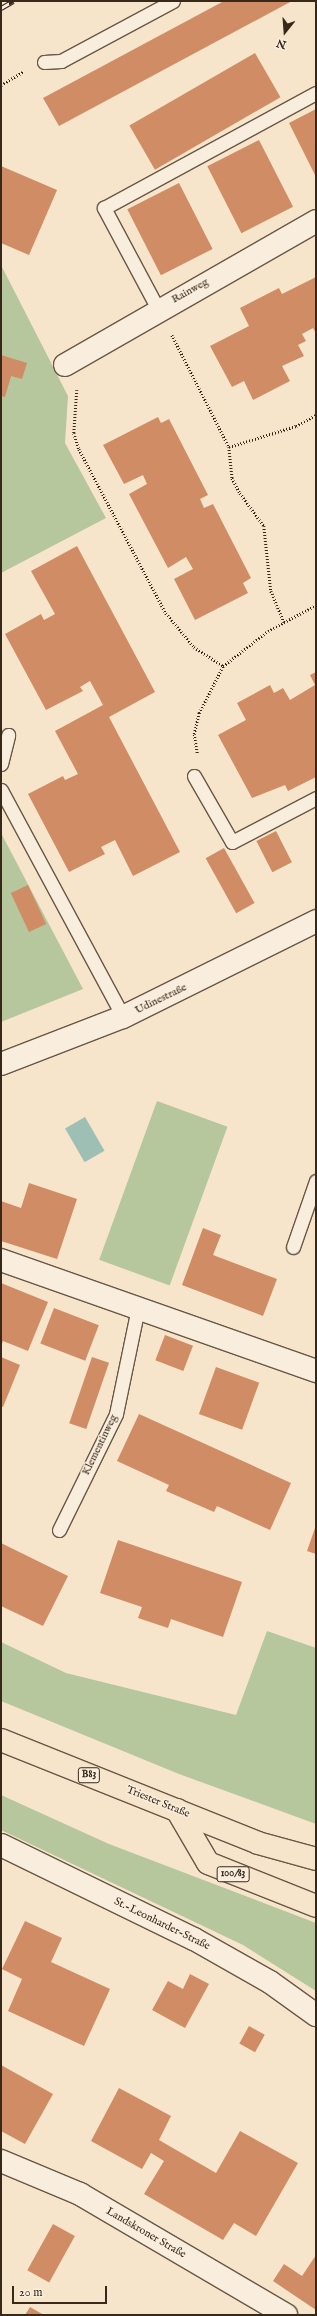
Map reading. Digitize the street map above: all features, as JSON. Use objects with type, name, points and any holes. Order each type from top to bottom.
[{"type":"main road","name":"Triester Straße","points":[[1,1740],[258,1843],[316,1859]]},
{"type":"main road","name":"100/83","points":[[177,1810],[208,1863],[316,1906]]},
{"type":"street","name":"Rainweg","points":[[65,365],[158,309],[316,221]]},
{"type":"street","name":"Udinestraße","points":[[1,1064],[123,1017],[316,921]]},
{"type":"street","points":[[1,1260],[316,1371]]},
{"type":"street","name":"St.-Leonharder-Straße","points":[[1,1845],[194,1939],[270,1982],[316,2015]]},
{"type":"street","name":"Landskroner Straße","points":[[1,2161],[80,2194],[286,2315]]},
{"type":"lane","points":[[44,62],[61,61],[173,1]]},
{"type":"lane","points":[[158,309],[104,208],[316,93]]},
{"type":"lane","points":[[1,764],[8,735]]},
{"type":"lane","points":[[194,776],[232,842],[316,798]]},
{"type":"lane","points":[[1,790],[123,1017]]},
{"type":"lane","points":[[292,1247],[316,1181]]},
{"type":"lane","name":"Klementinweg","points":[[59,1530],[116,1414],[138,1308]]},
{"type":"path","points":[[158,309],[229,447],[232,478],[264,526],[271,591],[284,622]]},
{"type":"path","points":[[65,365],[77,391],[74,433],[79,449],[166,613],[194,647],[223,666]]},
{"type":"path","points":[[229,447],[296,426],[316,415]]},
{"type":"path","points":[[194,776],[202,764],[194,734],[200,713],[223,666],[243,648],[284,622],[316,605]]},
{"type":"green space","points":[[1,265],[68,396],[65,443],[106,518],[1,573]]},
{"type":"green space","points":[[1,833],[83,989],[1,1022]]},
{"type":"green space","points":[[157,1101],[227,1127],[170,1285],[99,1260]]},
{"type":"green space","points":[[267,1631],[316,1648],[316,1824],[179,1774],[1,1701],[1,1642],[66,1673],[236,1715]]},
{"type":"green space","points":[[1,1795],[109,1844],[316,1923],[316,1991],[243,1945],[1,1830]]},
{"type":"water","points":[[85,1117],[104,1151],[85,1162],[65,1128]]},
{"type":"building","points":[[224,1],[292,1],[59,126],[43,98]]},
{"type":"building","points":[[255,53],[280,97],[155,170],[129,126]]},
{"type":"building","points":[[316,109],[316,177],[289,123]]},
{"type":"building","points":[[259,140],[293,207],[241,233],[207,166]]},
{"type":"building","points":[[1,166],[57,190],[29,255],[1,243]]},
{"type":"building","points":[[179,183],[213,249],[161,275],[127,209]]},
{"type":"building","points":[[316,277],[316,333],[313,328],[302,334],[306,341],[298,345],[304,356],[282,366],[290,381],[253,400],[244,381],[232,387],[210,346],[249,326],[240,308],[279,288],[282,294]]},
{"type":"building","points":[[1,355],[27,363],[22,379],[11,376],[5,397],[1,396]]},
{"type":"building","points":[[158,417],[161,423],[169,419],[208,495],[200,499],[204,508],[213,504],[251,578],[243,583],[248,593],[195,620],[174,579],[193,569],[186,557],[168,568],[129,494],[147,484],[143,475],[124,484],[103,445]]},
{"type":"building","points":[[77,546],[155,692],[109,717],[180,852],[133,876],[115,840],[101,847],[105,854],[69,872],[28,794],[63,776],[65,780],[78,774],[55,731],[103,705],[90,681],[80,687],[83,691],[46,710],[5,634],[41,614],[44,620],[55,614],[31,571]]},
{"type":"building","points":[[316,672],[316,777],[288,791],[285,785],[252,798],[218,735],[246,720],[237,703],[270,685],[274,693],[283,688],[290,700],[315,685],[310,675]]},
{"type":"building","points":[[276,831],[292,862],[272,872],[256,841]]},
{"type":"building","points":[[224,848],[255,903],[236,913],[206,858]]},
{"type":"building","points":[[28,885],[46,924],[29,932],[11,893]]},
{"type":"building","points":[[29,1183],[77,1199],[57,1259],[1,1241],[1,1201],[21,1208]]},
{"type":"building","points":[[203,1228],[221,1235],[213,1255],[277,1279],[263,1316],[182,1285]]},
{"type":"building","points":[[1,1283],[48,1302],[28,1351],[3,1341],[1,1346]]},
{"type":"building","points":[[54,1308],[99,1325],[85,1361],[40,1343]]},
{"type":"building","points":[[165,1335],[193,1346],[183,1371],[155,1360]]},
{"type":"building","points":[[1,1357],[20,1365],[3,1407],[1,1406]]},
{"type":"building","points":[[92,1357],[109,1363],[86,1429],[69,1423]]},
{"type":"building","points":[[216,1367],[259,1383],[242,1430],[199,1414]]},
{"type":"building","points":[[139,1414],[291,1483],[270,1530],[217,1506],[214,1512],[166,1491],[169,1485],[117,1461]]},
{"type":"building","points":[[316,1525],[316,1554],[307,1551]]},
{"type":"building","points":[[118,1540],[242,1582],[223,1637],[171,1619],[168,1628],[138,1618],[142,1607],[100,1593]]},
{"type":"building","points":[[1,1543],[68,1576],[43,1626],[1,1606]]},
{"type":"building","points":[[25,1921],[62,1938],[51,1962],[110,1989],[84,2046],[8,2011],[22,1979],[2,1969]]},
{"type":"building","points":[[190,1974],[209,1984],[185,2028],[152,2010],[168,1981],[183,1989]]},
{"type":"building","points":[[249,2026],[265,2035],[255,2052],[239,2043]]},
{"type":"building","points":[[1,2065],[53,2094],[25,2144],[1,2131]]},
{"type":"building","points":[[119,2088],[171,2116],[159,2140],[216,2173],[240,2131],[298,2163],[256,2236],[234,2223],[223,2240],[144,2194],[164,2161],[151,2153],[142,2169],[91,2141]]},
{"type":"building","points":[[53,2224],[75,2236],[49,2282],[27,2270]]},
{"type":"building","points":[[316,2255],[316,2310],[273,2281],[284,2264],[302,2276]]},
{"type":"building","points":[[30,2307],[44,2315],[25,2315]]},
{"type":"railway","points":[[1,8],[13,1]]}]
